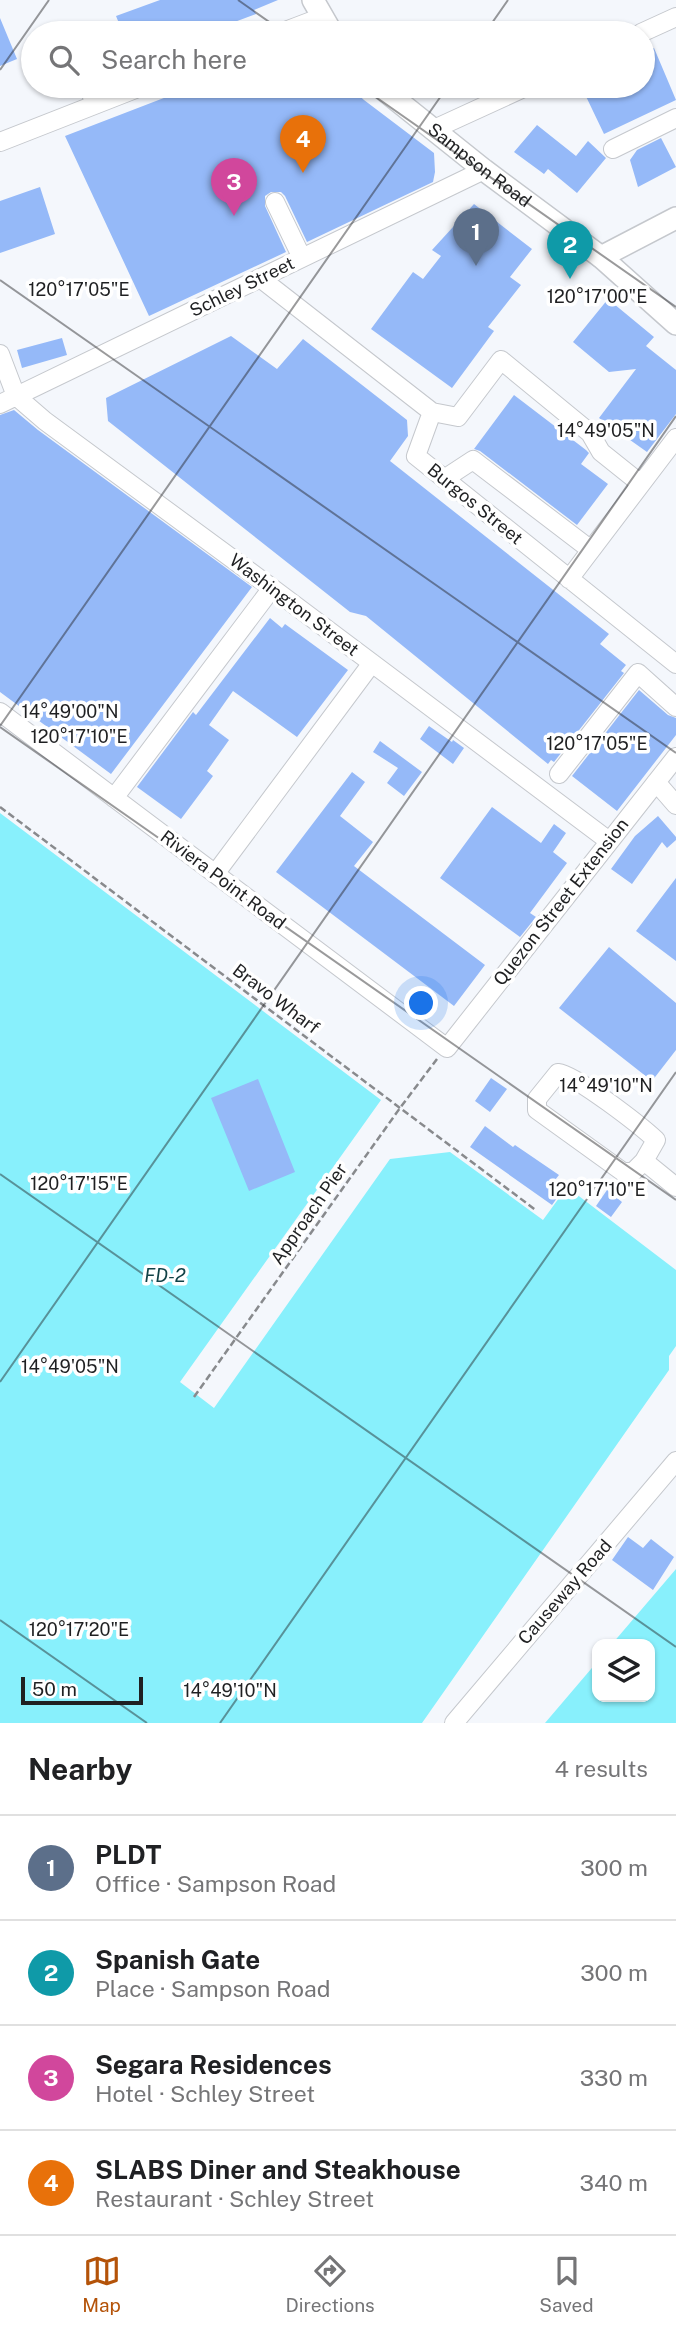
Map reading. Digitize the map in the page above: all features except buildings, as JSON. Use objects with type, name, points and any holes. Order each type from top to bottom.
[{"type":"main road","name":"Sampson Road","points":[[393,98],[601,257],[676,324]]},
{"type":"main road","points":[[601,257],[676,218]]},
{"type":"street","points":[[655,27],[676,17]]},
{"type":"street","points":[[93,98],[95,104]]},
{"type":"street","points":[[0,142],[111,98]]},
{"type":"street","points":[[432,130],[502,98]]},
{"type":"street","points":[[613,149],[676,118]]},
{"type":"street","name":"Schley Street","points":[[8,400],[484,170]]},
{"type":"street","points":[[275,202],[302,258]]},
{"type":"street","points":[[260,278],[432,412],[458,417],[501,360],[590,433],[601,452],[641,484]]},
{"type":"street","name":"Washington Street","points":[[0,354],[8,400],[45,421],[609,841]]},
{"type":"street","name":"Burgos Street","points":[[432,412],[416,456],[676,664]]},
{"type":"street","points":[[569,579],[676,438]]},
{"type":"street","points":[[444,479],[473,460],[591,550]]},
{"type":"street","points":[[114,797],[272,588]]},
{"type":"street","points":[[215,874],[372,663]]},
{"type":"street","points":[[559,774],[638,673],[676,708]]},
{"type":"street","name":"Riviera Point Road","points":[[0,712],[447,1048]]},
{"type":"street","name":"Quezon Street Extension","points":[[447,1048],[676,757]]},
{"type":"street","points":[[656,782],[676,805]]},
{"type":"street","points":[[558,1073],[565,1074],[656,1140],[644,1161],[633,1172],[623,1171],[544,1116],[537,1110],[537,1099],[558,1073]]},
{"type":"street","points":[[644,1161],[676,1187]]},
{"type":"street","name":"Causeway Road","points":[[454,1723],[676,1461]]},
{"type":"path","name":"Bravo Wharf","points":[[0,807],[537,1211]]},
{"type":"path","name":"Approach Pier","points":[[194,1397],[400,1108],[447,1048]]},
{"type":"water","name":"FD-2","points":[[0,813],[381,1100],[180,1382],[214,1408],[390,1159],[450,1152],[543,1220],[567,1187],[676,1270],[676,1346],[669,1356],[669,1370],[422,1723],[0,1723]]},
{"type":"water","points":[[676,1569],[676,1723],[545,1723],[592,1668],[592,1702],[655,1702],[655,1639],[616,1639]]},
{"type":"place","name":"SLABS Diner and Steakhouse","points":[[303,173]]},
{"type":"place","name":"Segara Residences","points":[[234,216]]},
{"type":"place","name":"PLDT","points":[[476,266]]},
{"type":"place","name":"Spanish Gate","points":[[570,279]]}]
